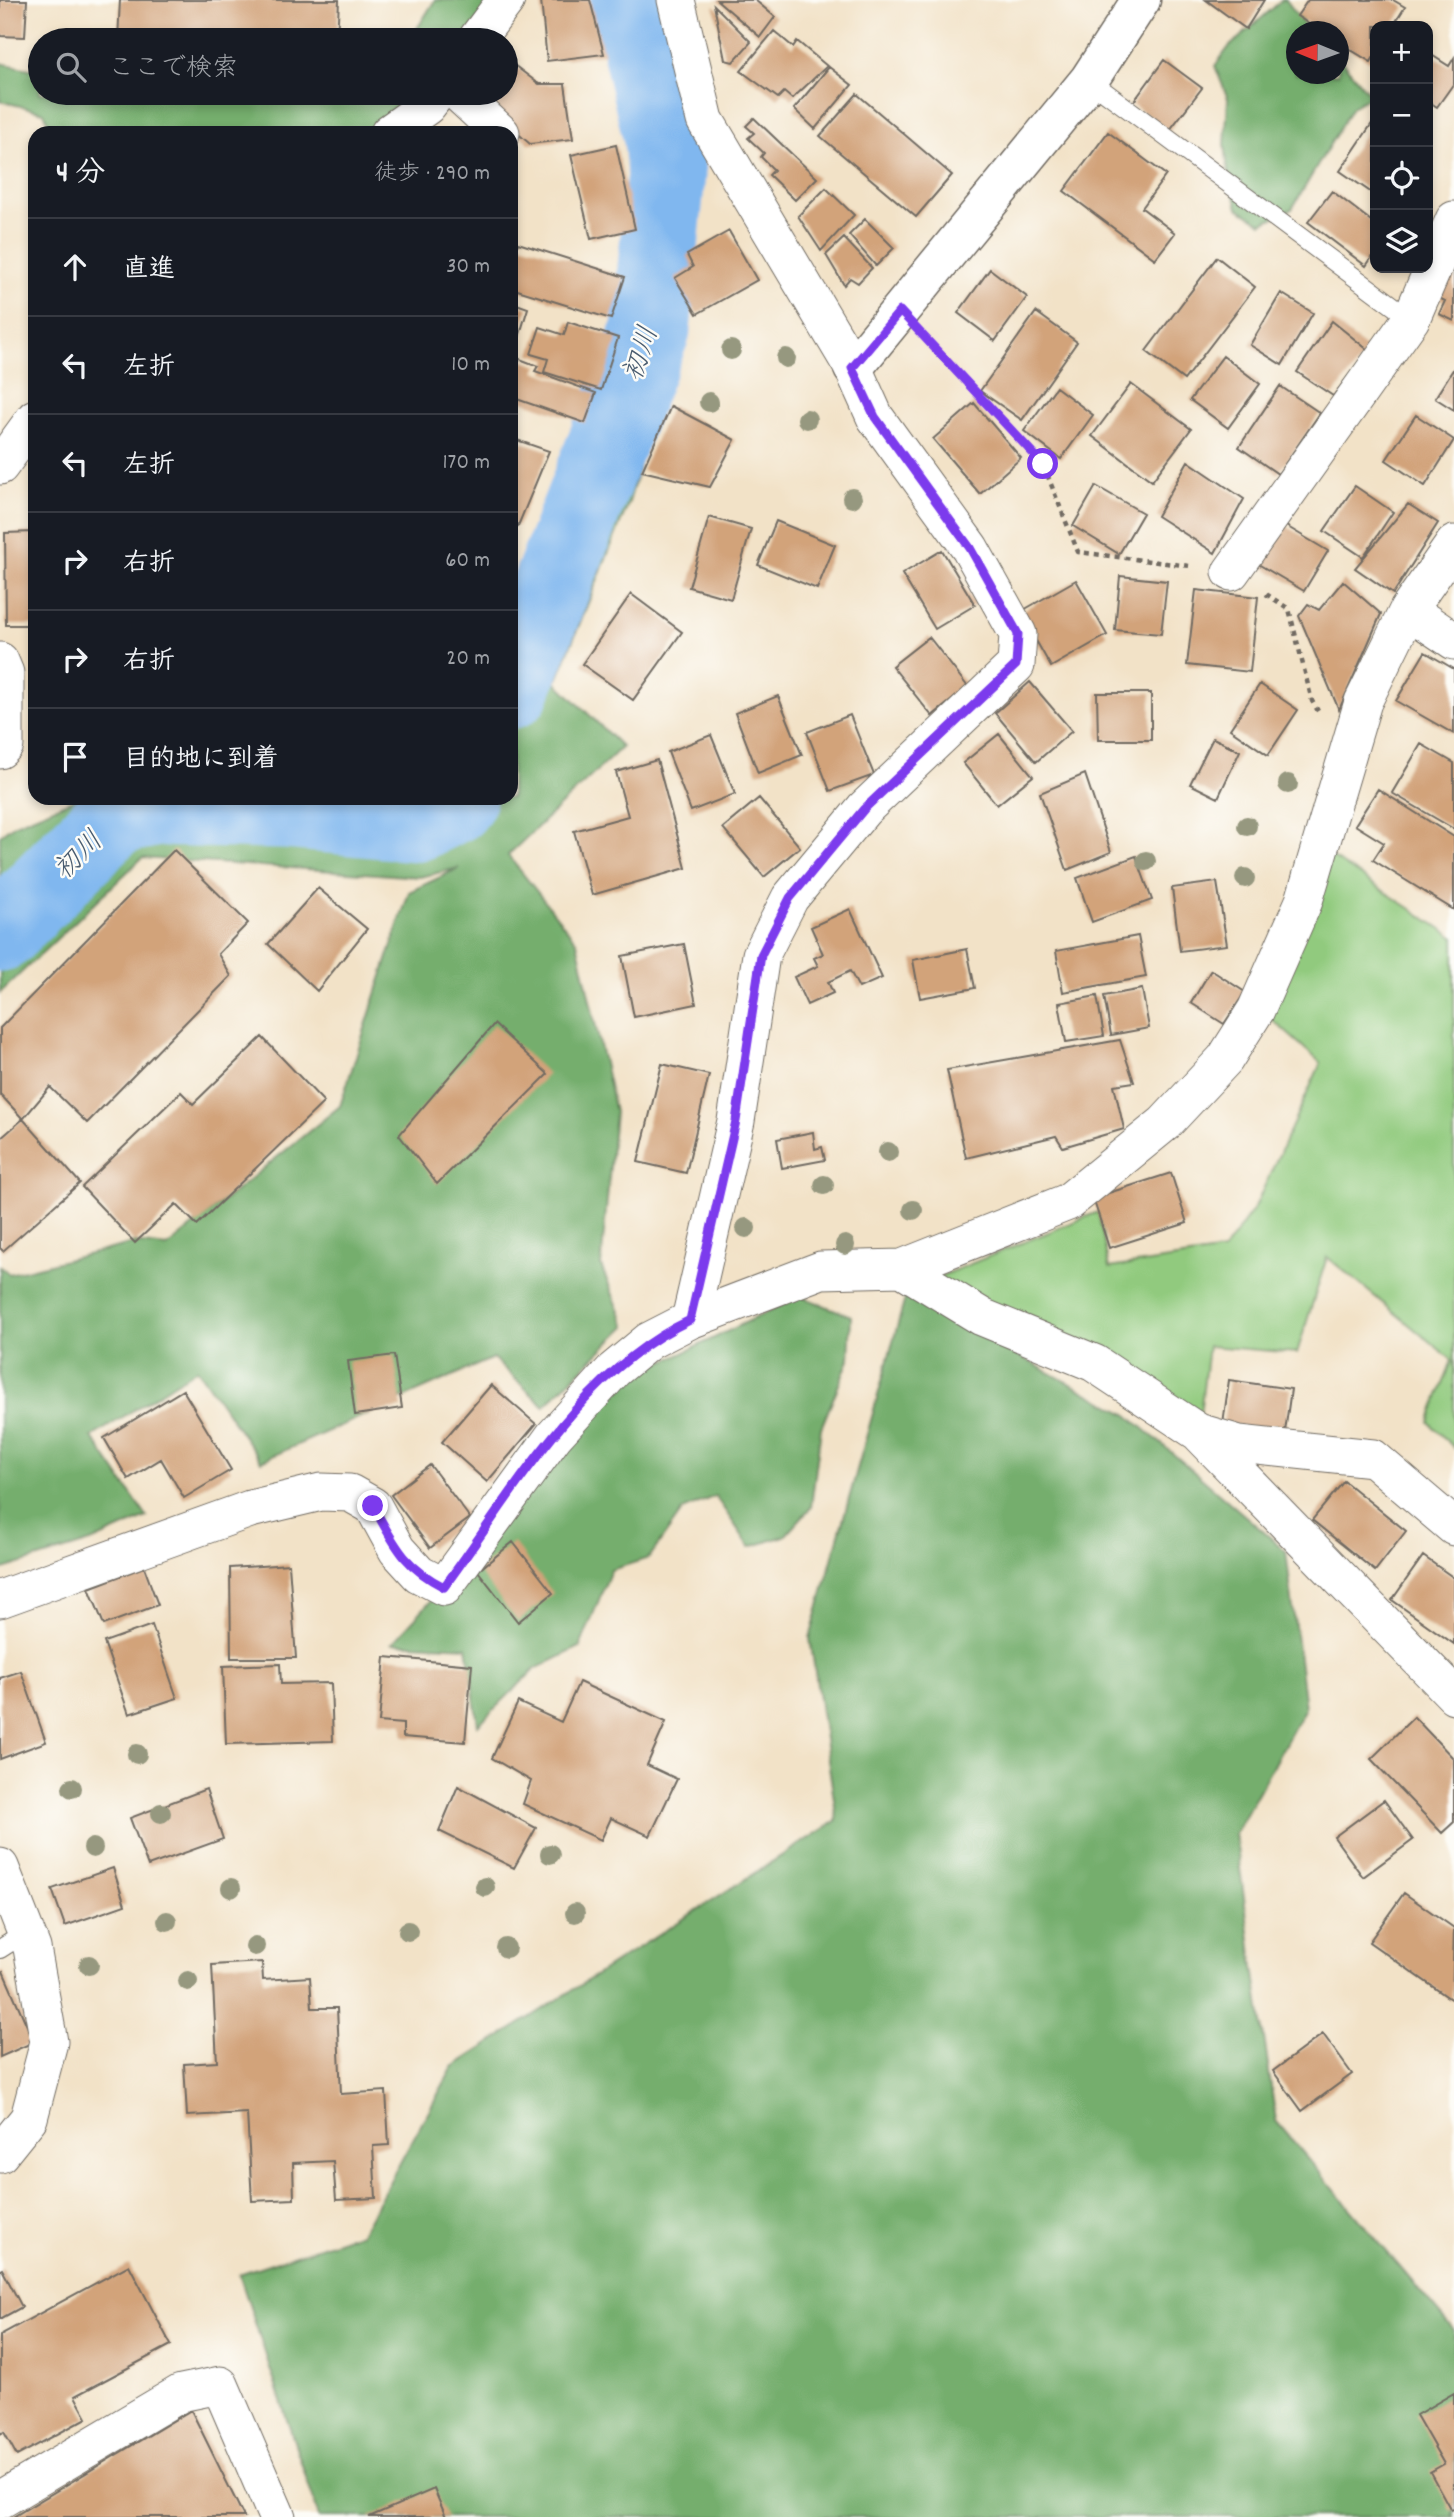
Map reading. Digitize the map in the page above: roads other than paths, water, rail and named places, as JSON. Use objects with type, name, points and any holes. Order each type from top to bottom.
[{"type":"street","points":[[485,28],[506,0]]},
{"type":"street","points":[[676,0],[705,120],[852,368],[875,417],[970,548],[1018,634],[1016,665],[864,809],[790,898],[761,955],[736,1121],[690,1320]]},
{"type":"street","points":[[852,368],[1089,80],[1141,0]]},
{"type":"street","points":[[399,126],[428,105]]},
{"type":"street","points":[[471,105],[493,126]]},
{"type":"street","points":[[1231,572],[1411,319],[1454,220]]},
{"type":"street","points":[[0,466],[28,428]]},
{"type":"street","points":[[0,1599],[250,1510],[321,1492],[350,1493],[373,1506],[397,1550],[419,1574],[444,1587],[554,1436],[614,1370],[649,1341],[690,1320],[821,1270],[902,1268],[1068,1202],[1165,1123],[1225,1059],[1256,1010],[1304,901],[1363,702],[1408,610],[1454,544]]},
{"type":"street","points":[[1408,610],[1454,641]]},
{"type":"street","points":[[0,661],[5,673],[13,746]]},
{"type":"street","points":[[902,1268],[982,1317],[1094,1363],[1198,1432],[1454,1695]]},
{"type":"street","points":[[1198,1432],[1239,1444],[1373,1458],[1454,1527]]},
{"type":"street","points":[[0,1867],[13,1941],[32,1948],[49,2042],[29,2118],[0,2154]]},
{"type":"street","points":[[0,2500],[181,2393],[220,2385],[277,2517]]},
{"type":"lane","points":[[1089,80],[1411,319]]},
{"type":"water","points":[[618,0],[638,0],[678,174],[657,156]]},
{"type":"waterway","name":"初川","points":[[518,671],[651,330],[666,174],[663,139],[630,0]]},
{"type":"waterway","name":"初川","points":[[0,932],[115,816],[157,807],[286,810],[416,822],[451,805]]}]
